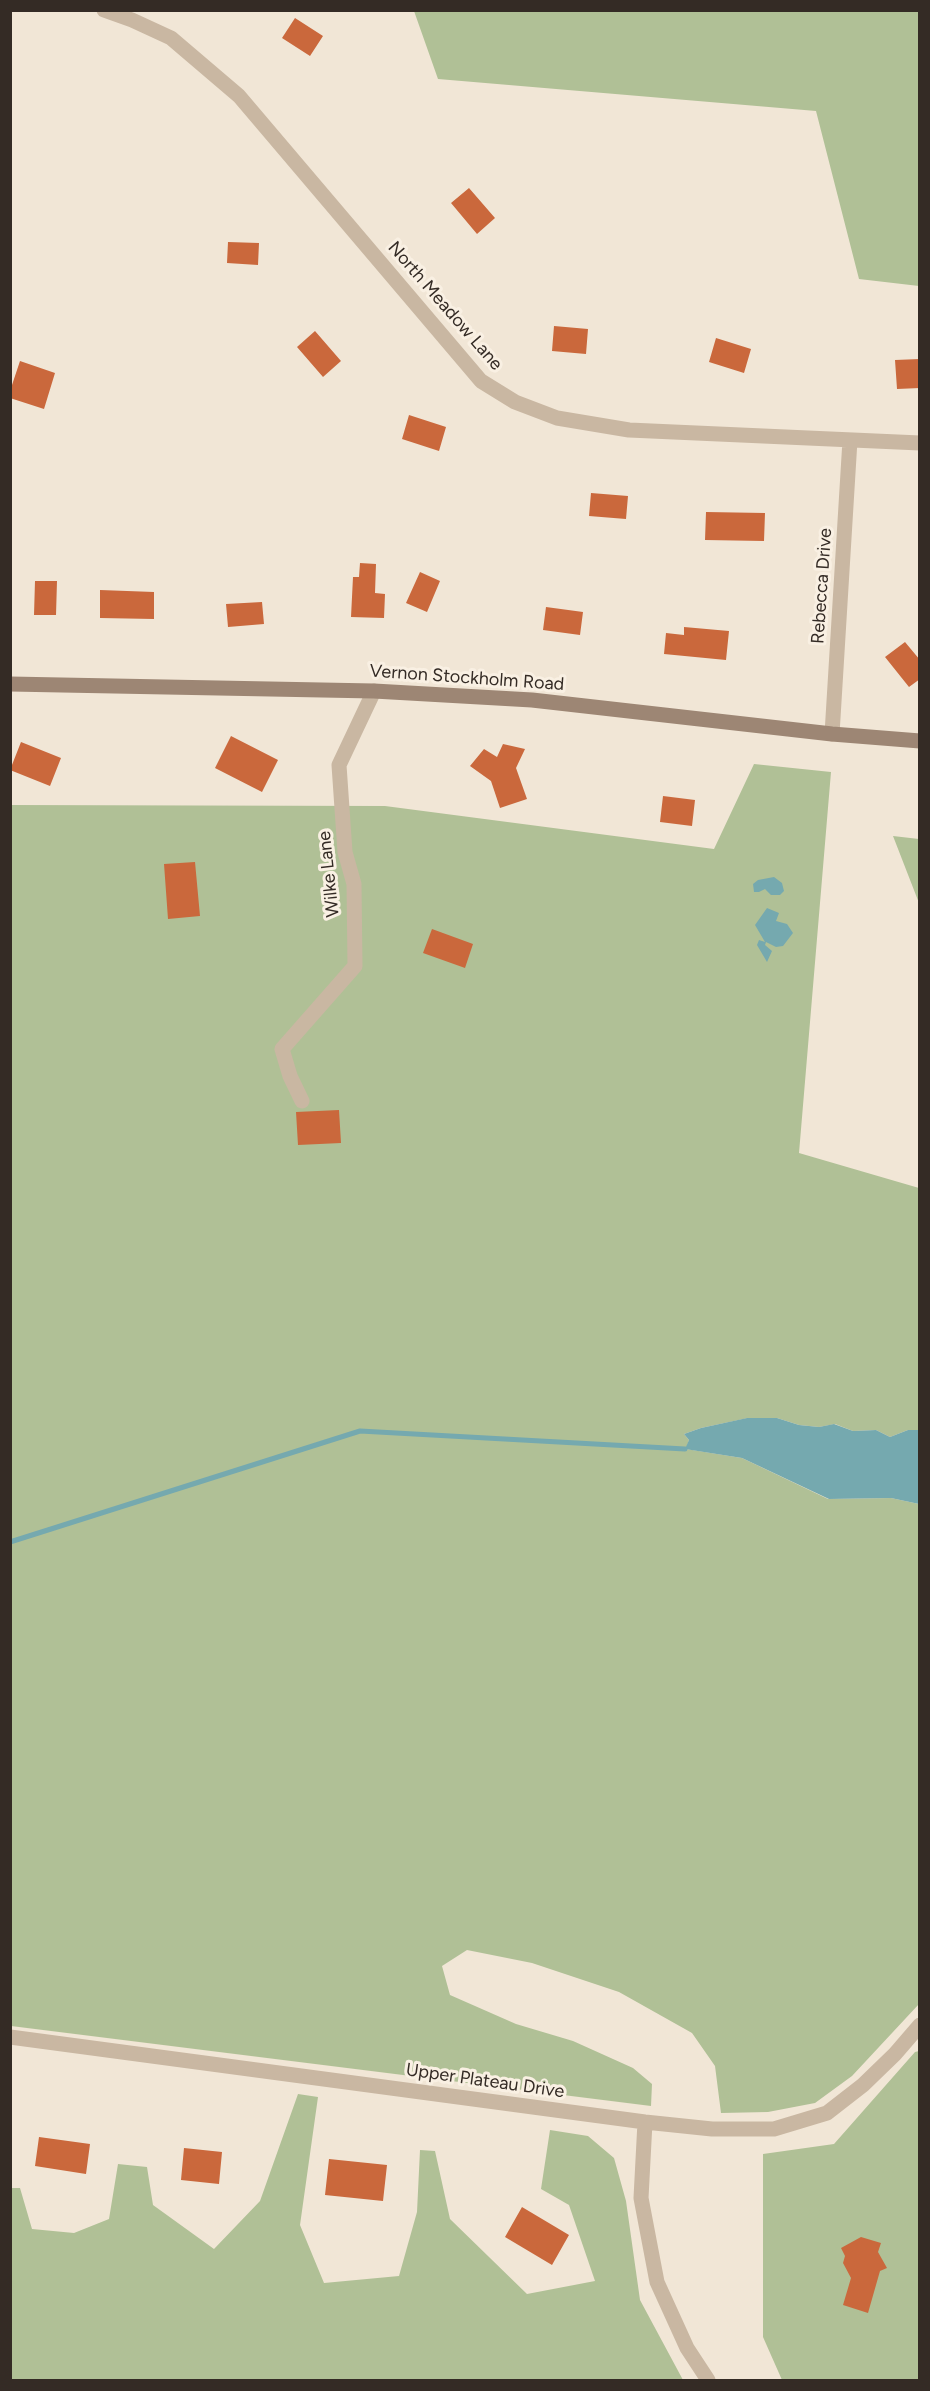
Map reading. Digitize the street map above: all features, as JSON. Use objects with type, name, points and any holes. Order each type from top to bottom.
[{"type":"main road","name":"Vernon Stockholm Road","points":[[10,684],[374,691],[532,700],[832,734],[920,741]]},
{"type":"street","name":"North Meadow Lane","points":[[104,10],[171,38],[239,96],[482,381],[515,402],[557,418],[629,430],[920,443]]},
{"type":"street","name":"Rebecca Drive","points":[[832,734],[850,440]]},
{"type":"street","name":"Wilke Lane","points":[[302,1101],[290,1076],[282,1049],[355,966],[354,884],[345,852],[339,765],[374,691]]},
{"type":"street","name":"Upper Plateau Drive","points":[[10,2037],[645,2122],[712,2128],[774,2129],[827,2113],[879,2069],[920,2025]]},
{"type":"street","points":[[645,2122],[641,2198],[657,2282],[687,2348],[708,2380]]},
{"type":"green space","points":[[414,11],[919,11],[919,286],[859,279],[816,111],[438,79]]},
{"type":"green space","points":[[754,764],[831,772],[799,1153],[919,1188],[919,1430],[908,1430],[890,1437],[876,1430],[853,1431],[835,1424],[819,1427],[799,1425],[777,1418],[748,1418],[684,1434],[689,1440],[686,1449],[742,1458],[828,1499],[891,1498],[919,1504],[919,2004],[852,2076],[815,2103],[768,2112],[721,2113],[715,2066],[692,2033],[619,1992],[532,1963],[467,1950],[442,1966],[450,1995],[516,2024],[573,2041],[633,2068],[652,2084],[651,2106],[11,2026],[11,805],[385,806],[714,849]]},
{"type":"green space","points":[[893,836],[919,839],[919,903]]},
{"type":"green space","points":[[919,2051],[919,2380],[782,2380],[763,2337],[763,2154],[834,2144],[915,2052]]},
{"type":"green space","points":[[298,2094],[318,2097],[300,2225],[324,2283],[399,2276],[417,2212],[420,2150],[435,2151],[450,2219],[527,2294],[595,2281],[569,2205],[541,2189],[550,2130],[588,2136],[614,2158],[626,2201],[640,2300],[683,2380],[11,2380],[11,2188],[20,2188],[32,2229],[74,2233],[109,2219],[118,2164],[147,2167],[153,2205],[214,2249],[260,2201]]},
{"type":"water","points":[[774,877],[782,883],[784,891],[780,895],[771,895],[765,889],[754,892],[753,884],[758,880]]},
{"type":"water","points":[[767,908],[779,913],[776,921],[787,924],[793,933],[783,946],[776,947],[766,942],[765,945],[772,951],[767,962],[757,945],[759,940],[765,942],[755,925]]},
{"type":"water","points":[[747,1418],[777,1418],[799,1425],[819,1427],[834,1424],[853,1431],[876,1430],[890,1437],[908,1430],[919,1430],[919,1504],[891,1498],[829,1499],[742,1458],[685,1449],[689,1440],[684,1434]]},
{"type":"building","points":[[295,18],[323,36],[310,56],[282,38]]},
{"type":"building","points":[[469,188],[495,218],[477,234],[451,203]]},
{"type":"building","points":[[228,242],[259,243],[258,265],[227,263]]},
{"type":"building","points":[[554,326],[588,329],[586,354],[552,351]]},
{"type":"building","points":[[315,331],[341,361],[323,377],[297,347]]},
{"type":"building","points":[[716,338],[751,349],[744,373],[709,362]]},
{"type":"building","points":[[920,359],[920,388],[897,389],[895,360]]},
{"type":"building","points":[[20,361],[55,373],[44,409],[10,398],[10,391]]},
{"type":"building","points":[[409,415],[446,427],[439,451],[402,439]]},
{"type":"building","points":[[591,493],[628,496],[626,519],[589,516]]},
{"type":"building","points":[[706,512],[765,513],[764,541],[705,540]]},
{"type":"building","points":[[360,563],[376,564],[375,593],[385,594],[384,618],[351,617],[353,577],[359,577]]},
{"type":"building","points":[[420,572],[440,581],[427,612],[406,603]]},
{"type":"building","points":[[35,581],[57,581],[56,615],[34,615]]},
{"type":"building","points":[[100,590],[154,592],[154,619],[100,618]]},
{"type":"building","points":[[262,602],[264,624],[228,627],[226,604]]},
{"type":"building","points":[[546,607],[583,612],[580,635],[543,630]]},
{"type":"building","points":[[684,627],[729,631],[726,660],[664,654],[666,633],[684,635]]},
{"type":"building","points":[[905,642],[920,660],[920,679],[909,687],[885,657]]},
{"type":"building","points":[[231,736],[278,760],[262,792],[215,768]]},
{"type":"building","points":[[21,742],[61,758],[50,786],[10,770]]},
{"type":"building","points":[[503,744],[525,749],[516,768],[527,799],[500,808],[491,781],[470,766],[484,749],[497,757]]},
{"type":"building","points":[[663,796],[695,800],[692,826],[660,822]]},
{"type":"building","points":[[195,862],[200,916],[168,919],[164,864]]},
{"type":"building","points":[[432,929],[473,944],[465,968],[423,953]]},
{"type":"building","points":[[339,1110],[341,1143],[298,1145],[296,1112]]},
{"type":"building","points":[[39,2137],[90,2144],[86,2174],[35,2166]]},
{"type":"building","points":[[184,2148],[222,2152],[219,2184],[181,2180]]},
{"type":"building","points":[[329,2159],[387,2165],[383,2201],[325,2195]]},
{"type":"building","points":[[522,2207],[569,2235],[552,2265],[505,2237]]},
{"type":"building","points":[[861,2237],[881,2243],[878,2252],[887,2268],[880,2271],[868,2313],[843,2305],[851,2278],[843,2263],[845,2256],[841,2248]]},
{"type":"waterway","points":[[10,1542],[360,1431],[685,1449]]}]
